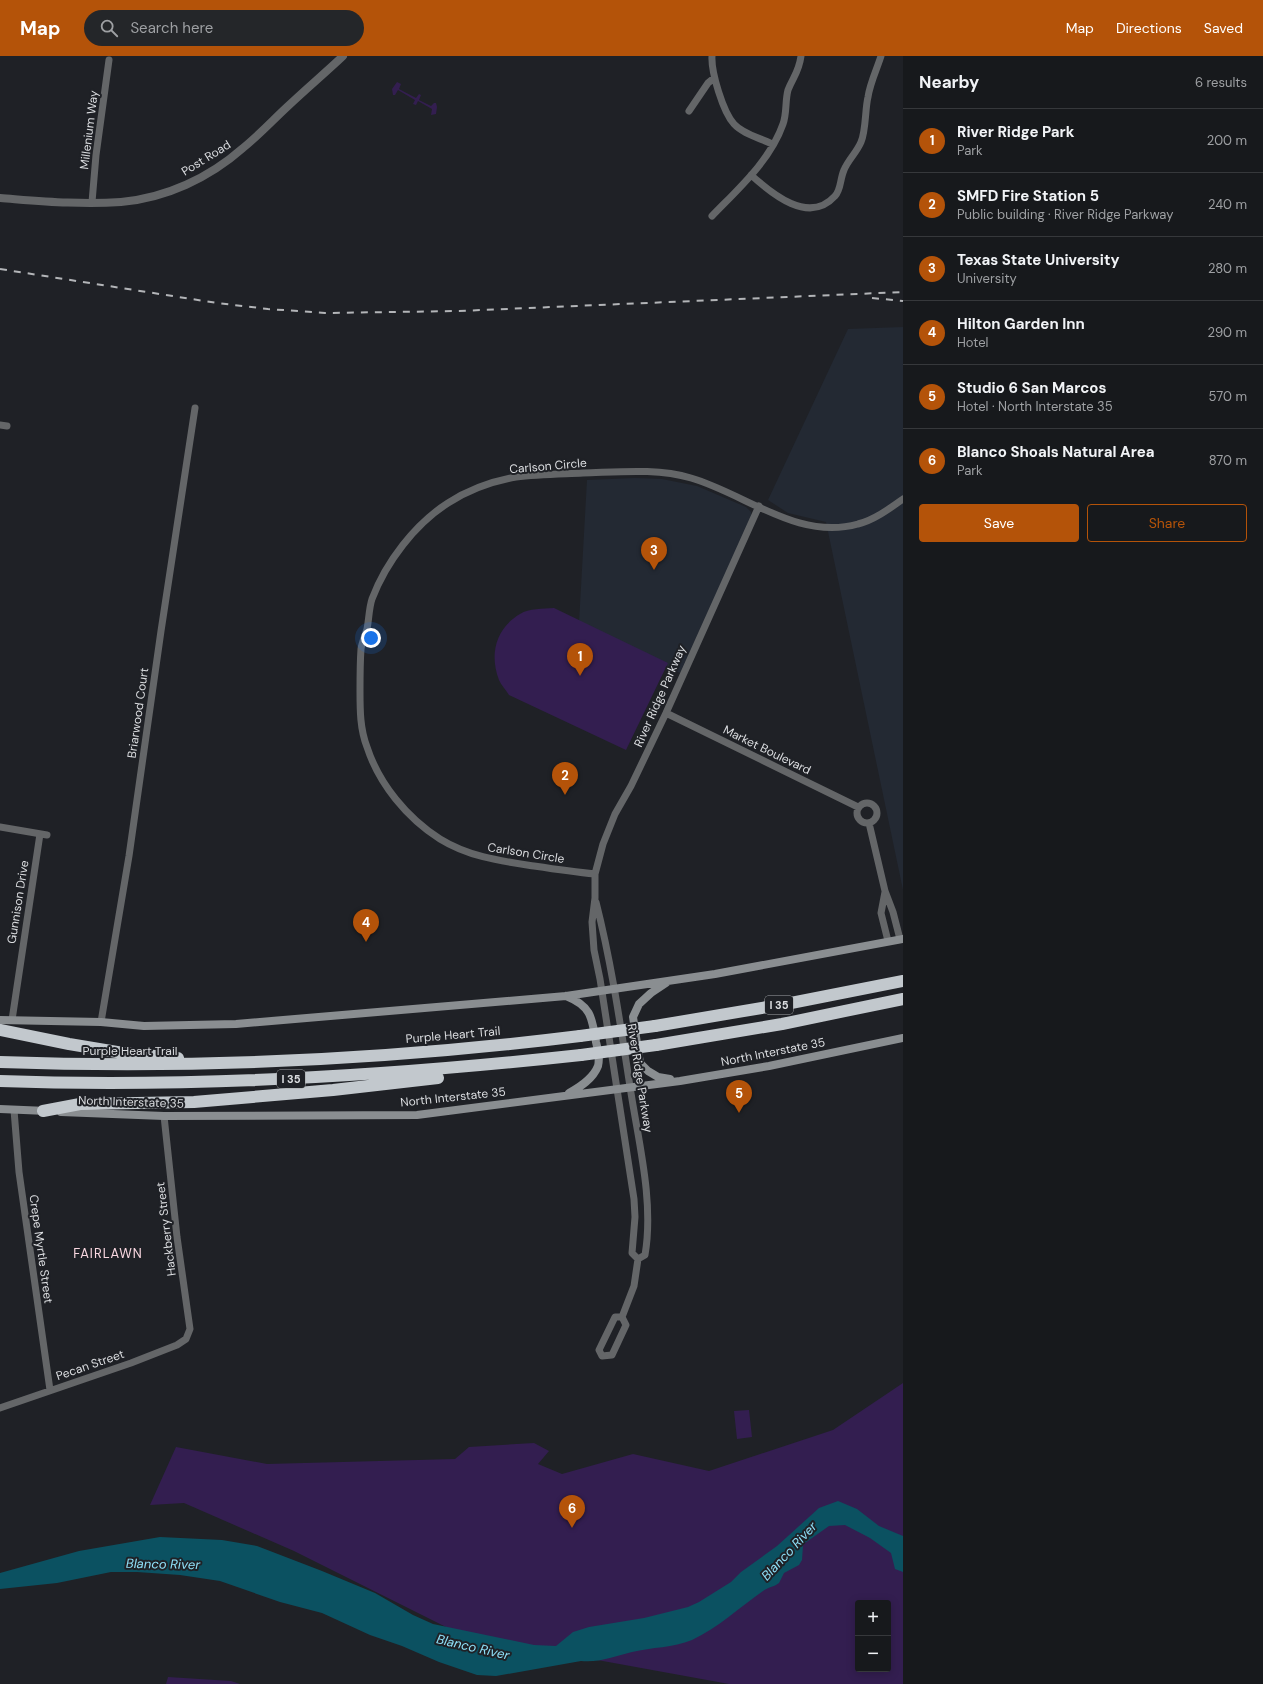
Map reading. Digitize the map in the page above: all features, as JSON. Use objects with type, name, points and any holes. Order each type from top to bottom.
[{"type":"highway","name":"Purple Heart Trail","points":[[0,1062],[76,1065],[157,1065],[420,1053],[580,1036],[654,1026],[749,1011],[903,981]]},
{"type":"highway","name":"I 35","points":[[0,1080],[204,1082],[415,1072],[581,1055],[656,1044],[782,1024],[903,999]]},
{"type":"highway","points":[[0,1030],[69,1044],[123,1052],[237,1062]]},
{"type":"highway","points":[[43,1111],[80,1104],[194,1102],[333,1090],[559,1062],[581,1055]]},
{"type":"main road","points":[[0,1020],[101,1022],[144,1026],[236,1024],[566,996],[668,982],[901,939]]},
{"type":"main road","points":[[668,982],[651,993],[639,1004],[633,1017],[640,1063],[648,1071],[658,1077],[680,1081]]},
{"type":"main road","points":[[566,996],[578,1001],[585,1007],[592,1018],[599,1058],[597,1067],[587,1081],[566,1094]]},
{"type":"main road","name":"North Interstate 35","points":[[0,1109],[164,1116],[417,1115],[469,1109],[566,1094],[680,1081],[769,1066],[903,1038]]},
{"type":"street","name":"Post Road","points":[[0,198],[70,204],[122,202],[158,195],[194,182],[219,167],[244,148],[343,56]]},
{"type":"street","points":[[712,56],[714,78],[729,117],[734,124],[743,131],[772,144]]},
{"type":"street","points":[[712,216],[751,175],[772,144],[783,124],[788,92],[799,68],[801,56]]},
{"type":"street","points":[[751,175],[769,191],[791,204],[802,207],[814,208],[827,203],[836,195],[844,170],[862,141],[868,95],[881,56]]},
{"type":"street","name":"Millenium Way","points":[[92,202],[96,155],[109,60]]},
{"type":"street","points":[[689,111],[708,83],[714,78]]},
{"type":"street","name":"Briarwood Court","points":[[101,1022],[129,856],[162,623],[195,408]]},
{"type":"street","name":"Carlson Circle","points":[[595,874],[495,861],[468,853],[440,839],[420,823],[396,798],[377,773],[366,746],[361,719],[361,653],[371,601],[394,558],[414,531],[449,502],[478,488],[514,477],[588,473],[657,472],[690,478],[800,524],[831,528],[858,524],[884,512],[903,500]]},
{"type":"street","name":"River Ridge Parkway","points":[[638,1259],[632,1253],[635,1217],[634,1199],[594,950],[592,922],[595,898],[595,874],[603,844],[615,814],[631,786],[666,713],[759,506]]},
{"type":"street","name":"Market Boulevard","points":[[666,713],[858,807],[866,803],[874,806],[877,812],[876,818],[869,823]]},
{"type":"street","points":[[858,807],[856,813],[858,819],[863,823],[869,823],[885,891],[901,939]]},
{"type":"street","name":"Gunnison Drive","points":[[0,827],[43,834],[12,1020]]},
{"type":"street","points":[[885,891],[881,913],[888,941]]},
{"type":"street","name":"River Ridge Parkway","points":[[595,898],[608,948],[615,989],[648,1213],[645,1255],[638,1259]]},
{"type":"street","name":"Crepe Myrtle Street","points":[[14,1110],[19,1172],[50,1390]]},
{"type":"street","name":"Hackberry Street","points":[[164,1116],[177,1237],[190,1328],[186,1339]]},
{"type":"street","name":"River Ridge Parkway","points":[[622,1317],[615,1317],[609,1328],[599,1350],[602,1356],[612,1356],[626,1326],[622,1317],[634,1286],[638,1259]]},
{"type":"street","name":"Pecan Street","points":[[0,1408],[177,1345],[186,1339]]},
{"type":"shaded area","points":[[397,82],[401,84],[399,89],[416,98],[419,94],[421,95],[419,100],[431,106],[436,103],[436,114],[431,115],[432,109],[418,101],[416,105],[413,104],[415,100],[398,90],[395,95],[393,95],[392,89]]},
{"type":"shaded area","points":[[903,327],[903,890],[826,522],[788,513],[768,500],[848,329]]},
{"type":"shaded area","points":[[635,478],[662,479],[697,486],[746,507],[751,512],[751,518],[680,673],[579,623],[587,480]]},
{"type":"shaded area","points":[[554,608],[668,663],[626,750],[509,695],[500,682],[496,670],[495,651],[500,634],[505,627],[524,612],[536,609]]},
{"type":"shaded area","points":[[903,1383],[903,1684],[729,1684],[548,1651],[520,1664],[294,1551],[184,1503],[150,1505],[176,1447],[267,1464],[455,1459],[469,1447],[534,1443],[549,1451],[538,1464],[562,1474],[633,1454],[709,1471],[833,1430]]},
{"type":"shaded area","points":[[749,1410],[752,1437],[737,1439],[734,1411]]},
{"type":"shaded area","points":[[168,1677],[231,1681],[240,1684],[166,1684]]},
{"type":"water","name":"Blanco River","points":[[838,1501],[857,1509],[879,1526],[903,1536],[903,1572],[895,1569],[891,1553],[870,1538],[845,1525],[829,1526],[803,1545],[802,1560],[799,1565],[784,1573],[779,1583],[765,1590],[720,1623],[692,1640],[677,1645],[640,1650],[601,1660],[581,1661],[496,1676],[477,1675],[439,1662],[402,1646],[370,1635],[322,1613],[280,1602],[220,1581],[180,1575],[111,1572],[57,1583],[0,1589],[0,1573],[79,1551],[160,1537],[222,1540],[257,1546],[322,1571],[375,1593],[413,1615],[433,1624],[534,1645],[556,1646],[573,1632],[589,1627],[644,1618],[688,1607],[699,1602],[731,1582],[741,1572],[777,1546],[819,1508]]},
{"type":"railway","points":[[0,269],[217,303],[268,309],[325,313],[459,311],[903,292]]},
{"type":"railway","points":[[872,298],[903,301]]},
{"type":"place","name":"Texas State University","points":[[654,570]]},
{"type":"place","name":"River Ridge Park","points":[[580,676]]},
{"type":"place","name":"SMFD Fire Station 5","points":[[565,795]]},
{"type":"place","name":"Hilton Garden Inn","points":[[366,942]]},
{"type":"place","name":"Studio 6 San Marcos","points":[[739,1113]]},
{"type":"place","name":"Blanco Shoals Natural Area","points":[[572,1528]]},
{"type":"district","name":"FAIRLAWN","points":[[108,1253]]}]
